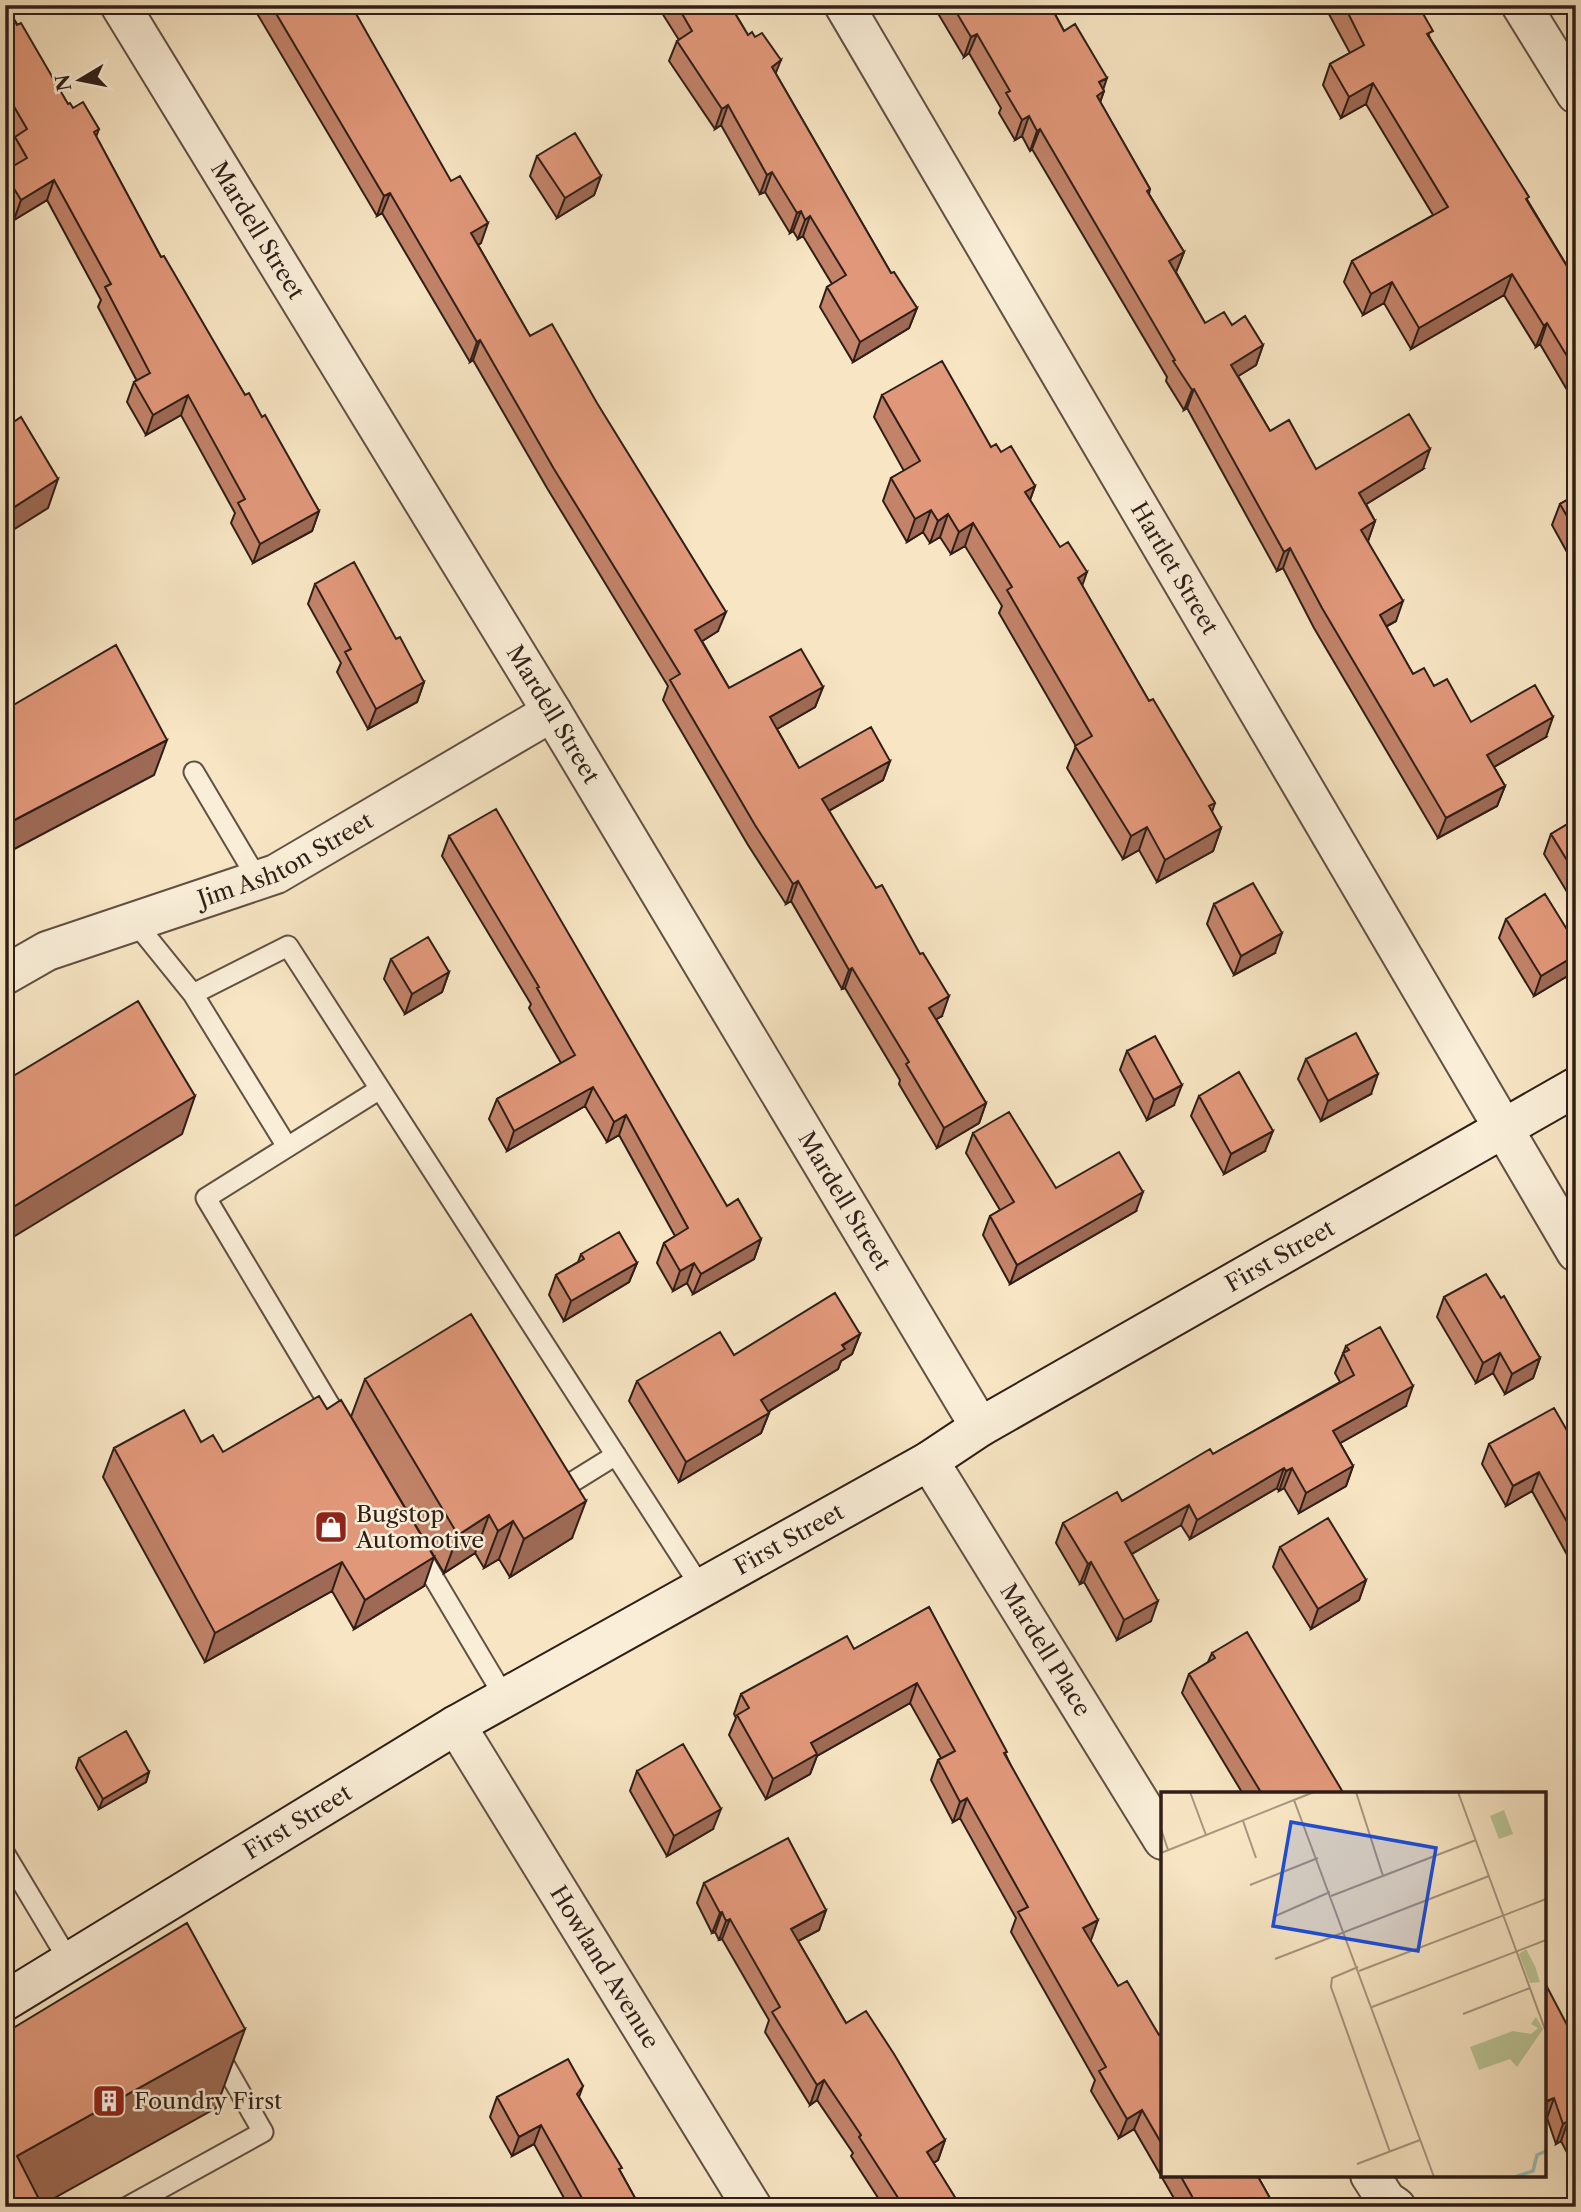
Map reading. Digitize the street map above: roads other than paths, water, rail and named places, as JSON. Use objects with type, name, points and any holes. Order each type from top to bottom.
[{"type":"street","name":"Mardell Street","points":[[120,5],[552,712],[980,1427]]},
{"type":"street","name":"Hartlet Street","points":[[845,5],[1576,1252]]},
{"type":"street","points":[[1521,5],[1576,94]]},
{"type":"street","name":"Jim Ashton Street","points":[[5,975],[47,951],[276,874],[552,712]]},
{"type":"street","name":"First Street","points":[[5,2001],[69,1961],[144,1925],[457,1725],[929,1461],[980,1427],[1576,1087]]},
{"type":"street","name":"Mardell Place","points":[[929,1461],[1161,1837]]},
{"type":"street","name":"Howland Avenue","points":[[457,1725],[752,2207]]},
{"type":"street","points":[[1371,2177],[1386,2200],[1396,2207]]},
{"type":"lane","points":[[194,772],[258,880]]},
{"type":"lane","points":[[134,921],[193,995],[286,1145]]},
{"type":"lane","points":[[193,995],[288,946],[702,1589]]},
{"type":"lane","points":[[356,1448],[206,1198],[380,1088]]},
{"type":"lane","points":[[558,1491],[616,1455]]},
{"type":"lane","points":[[405,1531],[505,1698]]},
{"type":"lane","points":[[5,1854],[69,1961]]},
{"type":"lane","points":[[127,2207],[263,2132],[209,2037]]},
{"type":"place","name":"Bugstop Automotive","points":[[331,1527]]},
{"type":"place","name":"Foundry First","points":[[109,2101]]}]
